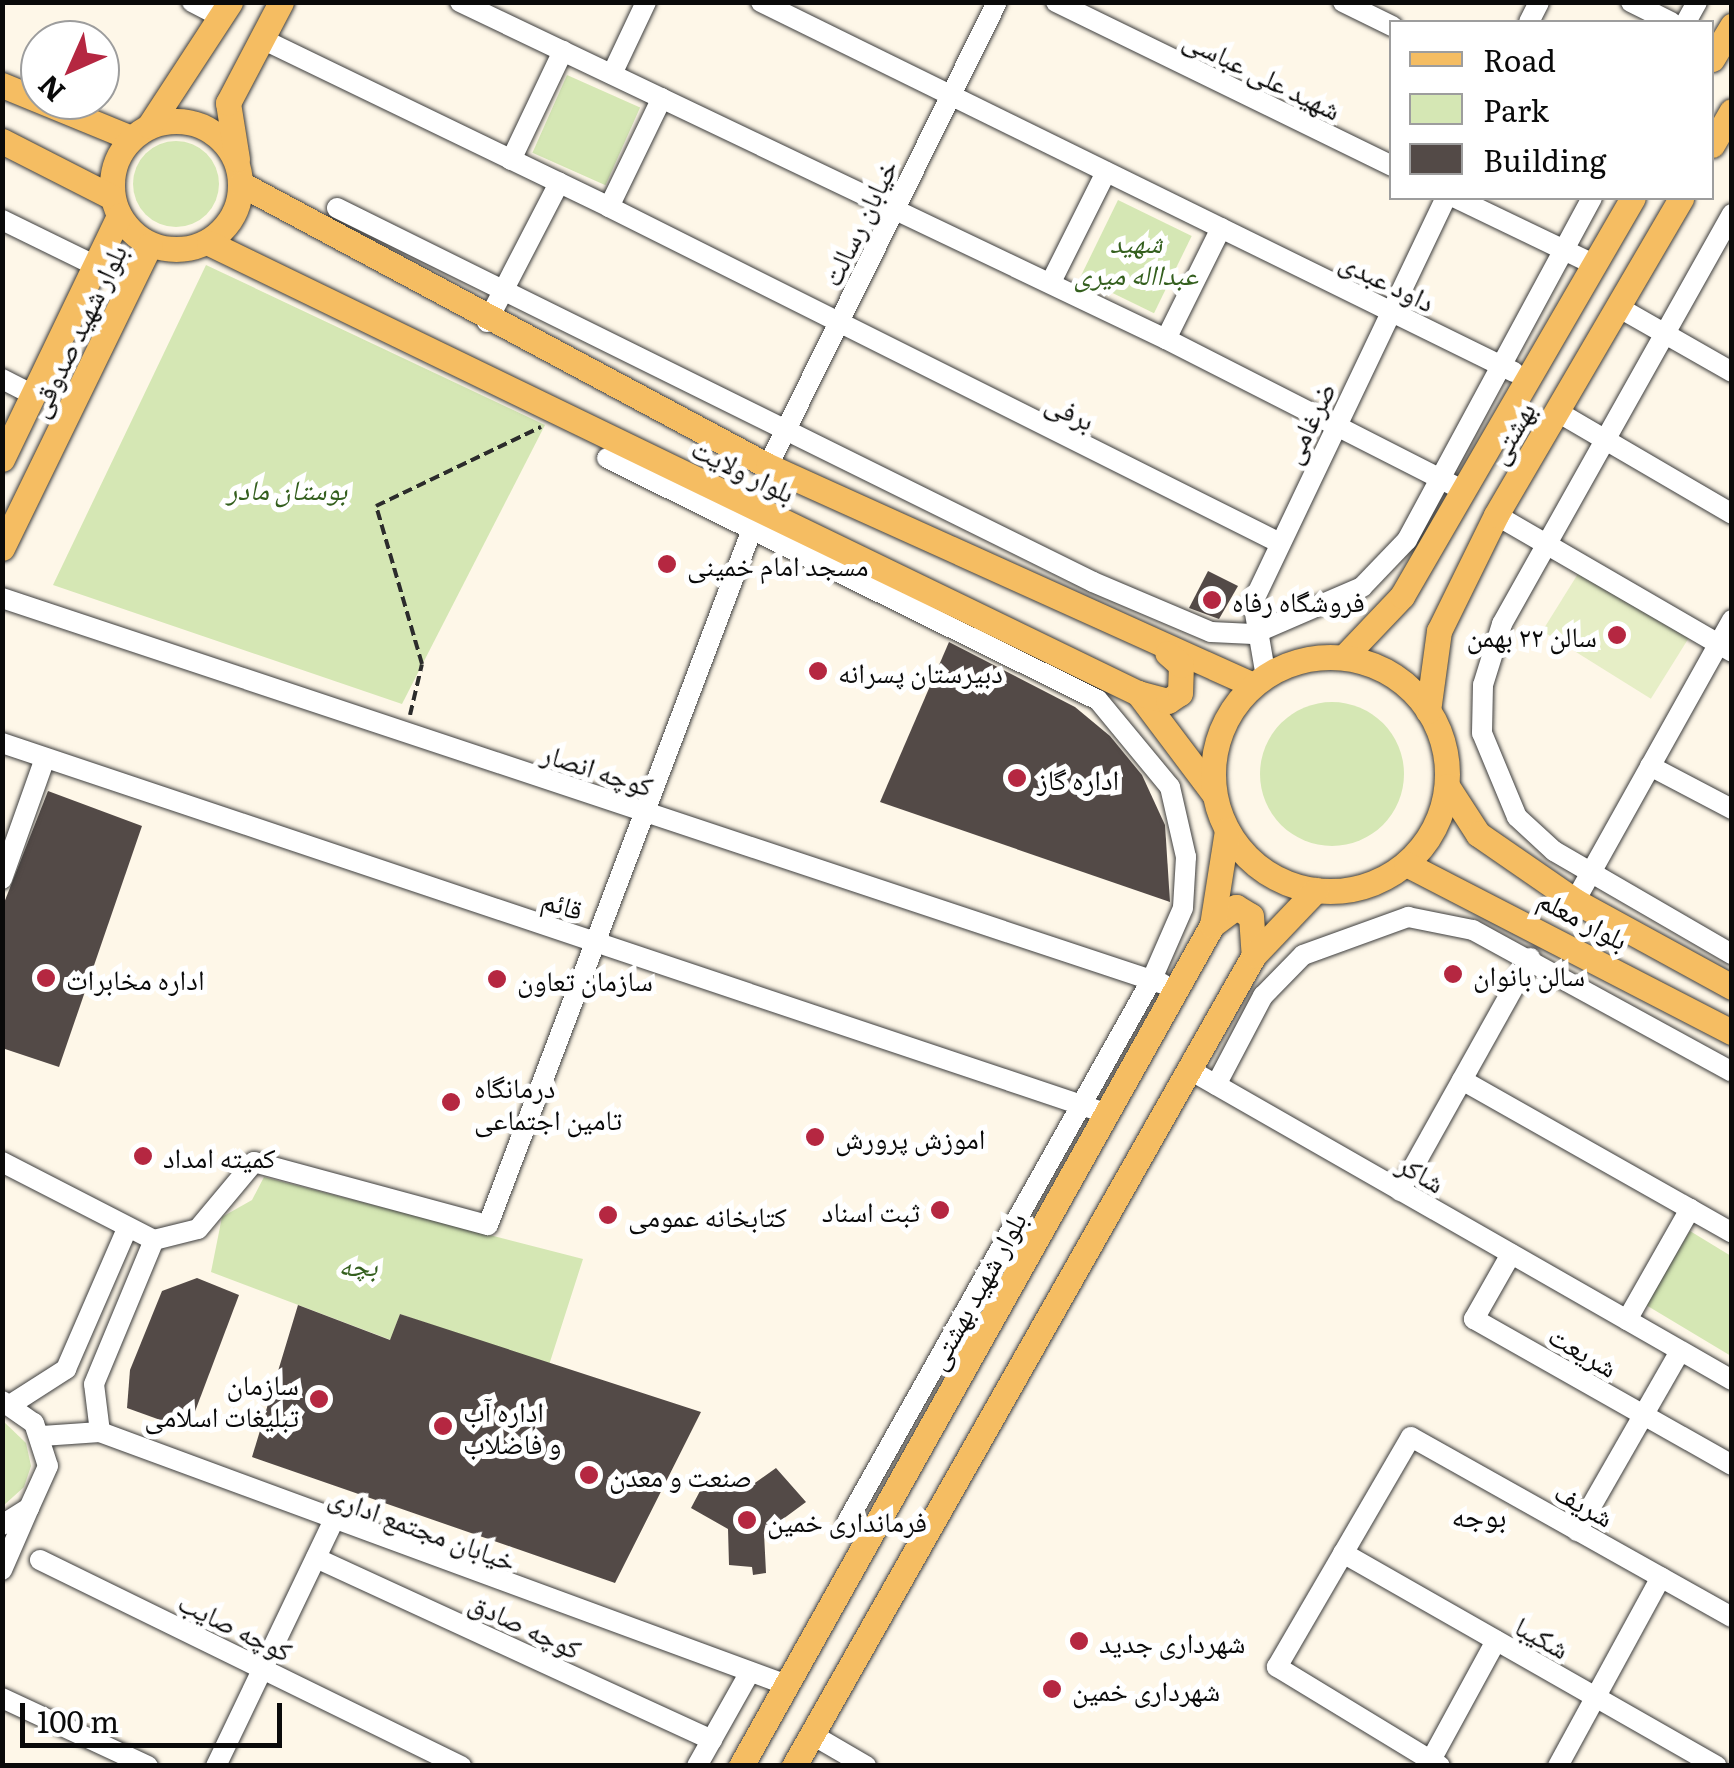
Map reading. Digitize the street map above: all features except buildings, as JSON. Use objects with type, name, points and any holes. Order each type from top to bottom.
[{"type":"main road","points":[[2,141],[116,206],[150,245],[209,243],[228,225],[240,174],[228,104],[281,2]]},
{"type":"main road","points":[[116,206],[115,165],[226,10]]},
{"type":"main road","points":[[2,84],[140,132],[200,126],[240,174]]},
{"type":"main road","points":[[1714,142],[1732,111]]},
{"type":"main road","name":"بلوار ولایت","points":[[240,174],[487,322],[768,466],[1167,653],[1259,681]]},
{"type":"main road","name":"بهشتی","points":[[1344,658],[1402,596],[1455,486],[1530,380],[1632,200]]},
{"type":"main road","name":"بهشتی","points":[[1428,710],[1439,632],[1496,514],[1680,200]]},
{"type":"main road","name":"بلوار شهید صدوقی","points":[[2,459],[96,266],[116,206]]},
{"type":"main road","name":"بلوار ولایت","points":[[209,243],[756,520],[1138,693],[1214,794]]},
{"type":"main road","name":"بلوار شهید صدوقی","points":[[2,548],[150,245]]},
{"type":"main road","points":[[1138,693],[1168,701],[1180,693],[1181,665],[1167,653]]},
{"type":"main road","points":[[1344,658],[1392,674],[1428,710],[1447,786],[1434,829],[1406,864],[1363,886],[1316,890],[1262,870],[1227,830],[1214,794],[1214,754],[1259,681],[1288,664],[1344,658]]},
{"type":"main road","name":"بلوار معلم","points":[[1447,786],[1478,834],[1575,901],[1732,986]]},
{"type":"main road","name":"بلوار شهید بهشتی","points":[[741,1766],[1095,1110],[1176,990],[1212,925],[1227,830]]},
{"type":"main road","name":"بلوار معلم","points":[[1406,864],[1732,1032]]},
{"type":"main road","points":[[794,1766],[1254,954],[1316,890]]},
{"type":"main road","points":[[1212,925],[1236,907],[1252,916],[1254,954]]},
{"type":"street","points":[[192,2],[226,10]]},
{"type":"street","points":[[460,2],[1051,282],[1455,486]]},
{"type":"street","points":[[612,74],[646,2]]},
{"type":"street","name":"داود عبدی","points":[[762,2],[1530,380]]},
{"type":"street","name":"خیابان رسالت","points":[[768,466],[998,2]]},
{"type":"street","name":"شهید علی عباسی","points":[[1056,2],[1389,165]]},
{"type":"street","points":[[1343,2],[1389,25]]},
{"type":"street","points":[[1630,2],[1667,20]]},
{"type":"street","name":"برفی","points":[[262,39],[609,207],[838,326],[1280,543]]},
{"type":"street","points":[[511,160],[563,51]]},
{"type":"street","points":[[609,207],[662,98]]},
{"type":"street","points":[[1051,282],[1106,172]]},
{"type":"street","points":[[487,322],[559,183]]},
{"type":"street","name":"ضرغامی","points":[[1259,681],[1253,602],[1445,200]]},
{"type":"street","points":[[1460,200],[1596,266]]},
{"type":"street","points":[[337,208],[1093,582],[1211,632],[1253,634],[1362,587],[1455,486],[1504,367],[1591,200]]},
{"type":"street","points":[[1732,214],[1502,624],[1483,685],[1482,732],[1517,817],[1590,875],[1732,954]]},
{"type":"street","points":[[2,220],[96,266]]},
{"type":"street","points":[[1166,339],[1222,228]]},
{"type":"street","points":[[1618,306],[1732,372]]},
{"type":"street","points":[[2,379],[34,394]]},
{"type":"street","points":[[1556,411],[1732,514]]},
{"type":"street","points":[[607,458],[756,520],[1098,700],[1144,746],[1170,786],[1186,857],[1183,908],[1095,1110],[847,1522]]},
{"type":"street","points":[[1496,514],[1725,648]]},
{"type":"street","points":[[2,1162],[127,1230],[154,1240],[198,1230],[254,1162],[488,1225],[592,941],[756,520]]},
{"type":"street","name":"کوچه انصار","points":[[2,598],[1176,990]]},
{"type":"street","points":[[1575,901],[1650,766],[1725,648],[1732,620]]},
{"type":"street","name":"قائم","points":[[2,744],[1095,1110]]},
{"type":"street","points":[[2,879],[45,758]]},
{"type":"street","points":[[1650,766],[1732,809]]},
{"type":"street","points":[[1216,1085],[1263,996],[1303,955],[1354,930],[1408,917],[1473,930],[1732,1072]]},
{"type":"street","points":[[1400,1191],[1530,958]]},
{"type":"street","name":"شاکر","points":[[1190,1070],[1732,1380]]},
{"type":"street","points":[[1462,1080],[1732,1233]]},
{"type":"street","points":[[1628,1320],[1690,1209]]},
{"type":"street","points":[[2,1570],[48,1466],[42,1436],[6,1403],[66,1369],[127,1230]]},
{"type":"street","points":[[100,1432],[94,1384],[154,1240]]},
{"type":"street","name":"شریعت","points":[[1511,1254],[1474,1319],[1732,1465]]},
{"type":"street","points":[[1577,1531],[1680,1351]]},
{"type":"street","name":"خیابان مجتمع اداری","points":[[42,1436],[100,1432],[332,1524],[787,1685]]},
{"type":"street","name":"شریف","points":[[1344,1553],[1411,1438],[1732,1617]]},
{"type":"street","points":[[2,1525],[29,1508]]},
{"type":"street","points":[[216,1766],[332,1524]]},
{"type":"street","points":[[1344,1553],[1277,1667],[1425,1761],[1496,1641]]},
{"type":"street","name":"شکیبا","points":[[1344,1553],[1717,1766]]},
{"type":"street","name":"کوچه صادق","points":[[316,1558],[712,1740]]},
{"type":"street","name":"کوچه صایب","points":[[40,1560],[461,1766]]},
{"type":"street","points":[[1558,1766],[1660,1577]]},
{"type":"street","points":[[698,1766],[750,1672]]},
{"type":"street","points":[[2,1698],[148,1766]]},
{"type":"street","points":[[812,1734],[866,1766]]},
{"type":"path","points":[[406,732],[422,664],[376,506],[546,425]]},
{"type":"green space","points":[[567,75],[640,108],[606,185],[532,153]]},
{"type":"green space","points":[[176,141],[193,144],[207,153],[216,167],[216,201],[207,215],[193,224],[176,227],[159,224],[145,215],[136,201],[133,184],[136,167],[145,153],[159,144]]},
{"type":"green space","name":"شهید عبدااله میری","points":[[1118,200],[1192,236],[1154,313],[1080,277]]},
{"type":"green space","name":"بوستان مادر","points":[[206,265],[545,425],[402,704],[53,585]]},
{"type":"green space","name":"سالن ۲۲ بهمن","points":[[1581,569],[1690,637],[1651,699],[1542,631]]},
{"type":"green space","points":[[1332,702],[1359,708],[1383,723],[1398,747],[1404,774],[1398,801],[1383,825],[1359,840],[1332,846],[1305,840],[1281,825],[1266,801],[1260,774],[1266,747],[1281,723],[1305,708]]},
{"type":"green space","name":"بچه","points":[[264,1177],[583,1259],[549,1365],[400,1314],[391,1340],[211,1272],[222,1217],[252,1200]]},
{"type":"green space","points":[[1690,1231],[1731,1256],[1731,1356],[1646,1305]]},
{"type":"green space","points":[[2,1420],[26,1443],[31,1466],[24,1487],[3,1506]]},
{"type":"place","name":"مسجد امام خمینی","points":[[667,564]]},
{"type":"place","name":"فروشگاه رفاه","points":[[1212,600]]},
{"type":"place","name":"سالن ۲۲ بهمن","points":[[1617,635]]},
{"type":"place","name":"دبیرستان پسرانه","points":[[818,671]]},
{"type":"place","name":"اداره گاز","points":[[1017,778]]},
{"type":"place","name":"سالن بانوان","points":[[1453,974]]},
{"type":"place","name":"اداره مخابرات","points":[[46,978]]},
{"type":"place","name":"سازمان تعاون","points":[[497,979]]},
{"type":"place","name":"درمانگاه تامین اجتماعی","points":[[451,1102]]},
{"type":"place","name":"اموزش پرورش","points":[[815,1137]]},
{"type":"place","name":"کمیته امداد","points":[[143,1156]]},
{"type":"place","name":"ثبت اسناد","points":[[940,1210]]},
{"type":"place","name":"کتابخانه عمومی","points":[[608,1215]]},
{"type":"place","name":"سازمان تبلیغات اسلامی","points":[[319,1399]]},
{"type":"place","name":"اداره آب و فاضلاب","points":[[443,1426]]},
{"type":"place","name":"صنعت و معدن","points":[[589,1475]]},
{"type":"place","name":"فرمانداری خمین","points":[[747,1520]]},
{"type":"place","name":"شهرداری جدید","points":[[1079,1641]]},
{"type":"place","name":"شهرداری خمین","points":[[1052,1689]]},
{"type":"district","name":"بوجه","points":[[1479,1514]]}]
